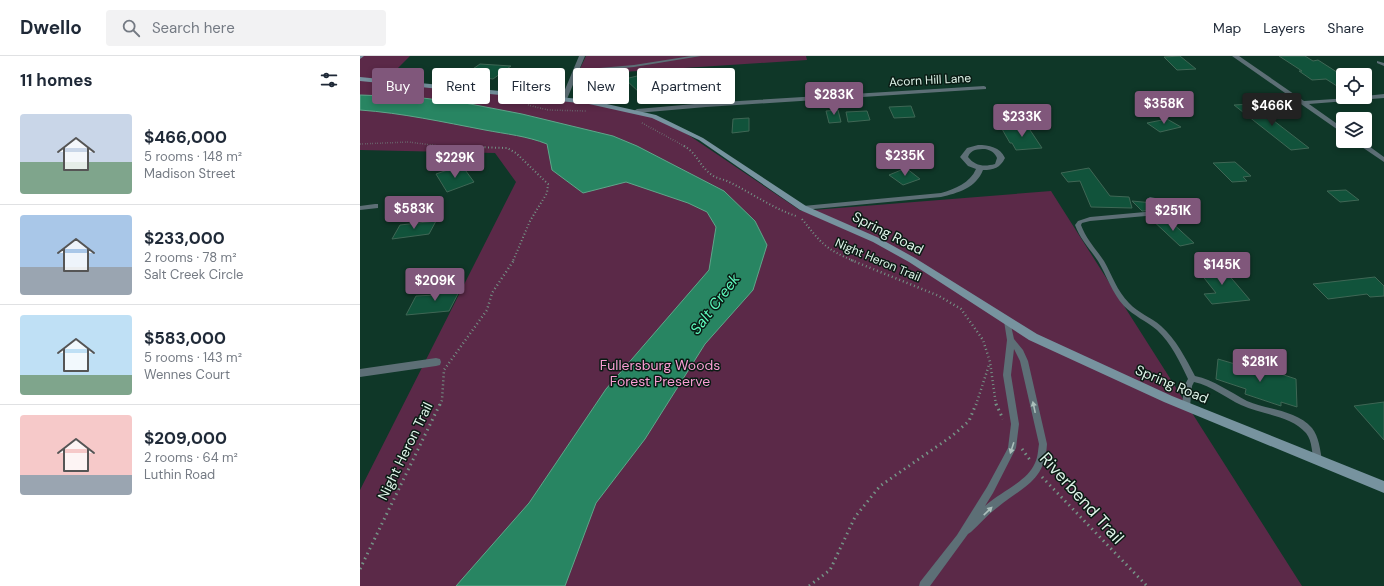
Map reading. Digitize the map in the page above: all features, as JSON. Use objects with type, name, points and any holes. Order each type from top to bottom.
[{"type":"street","points":[[577,68],[582,56]]},
{"type":"street","points":[[1235,56],[1336,126]]},
{"type":"street","points":[[565,97],[573,78]]},
{"type":"street","name":"Spring Road","points":[[360,79],[498,93]]},
{"type":"street","name":"Acorn Hill Lane","points":[[637,116],[706,105],[984,88]]},
{"type":"street","points":[[1302,103],[1384,96]]},
{"type":"street","name":"Spring Road","points":[[565,99],[601,103],[637,116],[654,116],[693,134],[803,208],[876,240],[912,260],[1033,337],[1186,406],[1384,487]]},
{"type":"street","points":[[984,147],[998,152],[1001,158],[998,165],[980,168],[970,164],[966,160],[964,157],[967,150],[984,147]]},
{"type":"street","points":[[1367,148],[1384,160]]},
{"type":"street","points":[[803,208],[941,195],[953,192],[971,183],[977,177],[980,168]]},
{"type":"street","points":[[360,208],[375,206]]},
{"type":"street","points":[[360,373],[436,362]]},
{"type":"lane","points":[[611,68],[699,56]]},
{"type":"lane","points":[[1378,62],[1384,65]]},
{"type":"lane","points":[[1150,199],[1165,204],[1165,208],[1157,213],[1090,219],[1080,222],[1078,225],[1081,236],[1102,262],[1119,295],[1127,306],[1159,328],[1170,340],[1182,358],[1192,379]]},
{"type":"lane","points":[[924,586],[960,538],[1005,464],[1014,437],[1015,424],[1008,375],[1011,340],[1007,321]]},
{"type":"lane","points":[[960,538],[993,505],[1030,478],[1037,470],[1043,457],[1042,444],[1024,361],[1020,352],[1011,340]]},
{"type":"lane","points":[[1186,406],[1188,386],[1192,379]]},
{"type":"lane","points":[[1192,379],[1212,384],[1245,403],[1302,423],[1310,431],[1314,440],[1318,460]]},
{"type":"path","points":[[528,105],[548,110],[590,111]]},
{"type":"path","name":"Night Heron Trail","points":[[637,116],[694,152],[704,168],[713,176],[728,181],[776,208],[801,218],[822,244],[833,252],[939,296],[961,309],[983,340],[990,362]]},
{"type":"path","name":"Night Heron Trail","points":[[360,144],[408,142],[451,147],[507,148],[516,154],[548,184],[547,193],[530,221],[514,258],[492,293],[487,310],[444,370],[442,400],[360,569]]},
{"type":"path","points":[[809,586],[830,570],[855,517],[880,486],[952,436],[969,421],[982,389],[990,362]]},
{"type":"path","name":"Riverbend Trail","points":[[990,362],[996,405],[1014,437],[1044,481],[1147,586]]},
{"type":"green space","name":"Fullersburg Woods Forest Preserve","points":[[360,56],[410,56],[398,68],[372,68],[372,104],[424,104],[424,86],[432,87],[432,104],[490,104],[490,93],[498,94],[498,104],[565,104],[565,101],[573,101],[573,104],[594,104],[653,117],[687,134],[801,211],[1051,191],[1302,586],[360,586],[360,490],[516,182],[495,153],[360,150]]},
{"type":"green space","points":[[586,56],[806,56],[807,60],[684,68],[637,68],[637,71],[629,72],[629,68],[580,68]]},
{"type":"water","name":"Salt Creek","points":[[360,95],[372,95],[372,104],[424,104],[424,98],[432,99],[432,104],[470,104],[522,114],[613,136],[637,146],[724,191],[755,221],[767,245],[753,290],[705,344],[645,439],[596,503],[565,586],[456,586],[529,503],[606,389],[709,270],[716,227],[707,212],[688,203],[626,182],[583,193],[552,170],[547,144],[539,141],[438,121],[391,113],[360,110]]},
{"type":"building","points":[[1180,56],[1196,69],[1177,70],[1164,57]]},
{"type":"building","points":[[1279,56],[1305,56],[1313,61],[1318,60],[1336,72],[1336,85],[1326,79],[1312,80],[1299,71],[1302,71]]},
{"type":"building","points":[[480,64],[511,66],[508,68],[498,68],[498,75],[493,79],[490,79],[490,68],[474,68]]},
{"type":"building","points":[[637,76],[637,90],[629,83],[629,78]]},
{"type":"building","points":[[1252,104],[1309,148],[1291,150],[1234,105]]},
{"type":"building","points":[[911,106],[915,117],[894,118],[889,107]]},
{"type":"building","points":[[838,110],[841,122],[829,123],[826,111]]},
{"type":"building","points":[[867,111],[870,120],[848,122],[846,112]]},
{"type":"building","points":[[749,118],[749,131],[732,133],[733,119]]},
{"type":"building","points":[[1167,119],[1181,127],[1160,132],[1147,123]]},
{"type":"building","points":[[1028,127],[1042,148],[1016,150],[1002,129]]},
{"type":"building","points":[[1235,162],[1251,176],[1243,177],[1247,181],[1232,182],[1213,163]]},
{"type":"building","points":[[456,167],[457,169],[463,167],[474,182],[447,192],[436,174]]},
{"type":"building","points":[[906,168],[920,179],[903,185],[889,175]]},
{"type":"building","points":[[1089,168],[1110,196],[1129,197],[1132,208],[1091,207],[1080,181],[1068,182],[1061,173]]},
{"type":"building","points":[[1346,190],[1359,200],[1340,202],[1327,191]]},
{"type":"building","points":[[1132,201],[1153,203],[1155,210],[1142,211]]},
{"type":"building","points":[[1149,217],[1156,217],[1158,223],[1169,220],[1194,243],[1180,246]]},
{"type":"building","points":[[436,221],[429,234],[392,239],[400,225]]},
{"type":"building","points":[[1221,266],[1250,300],[1212,304],[1204,294],[1216,293],[1197,269]]},
{"type":"building","points":[[1375,277],[1384,286],[1384,296],[1370,297],[1367,294],[1328,299],[1313,284]]},
{"type":"building","points":[[462,286],[449,311],[406,315],[416,296],[436,295],[437,292],[445,291],[447,288]]},
{"type":"building","points":[[1218,359],[1269,374],[1269,370],[1296,379],[1297,407],[1281,402],[1281,406],[1245,394],[1246,389],[1216,379]]},
{"type":"building","points":[[1384,402],[1384,440],[1354,406]]}]
